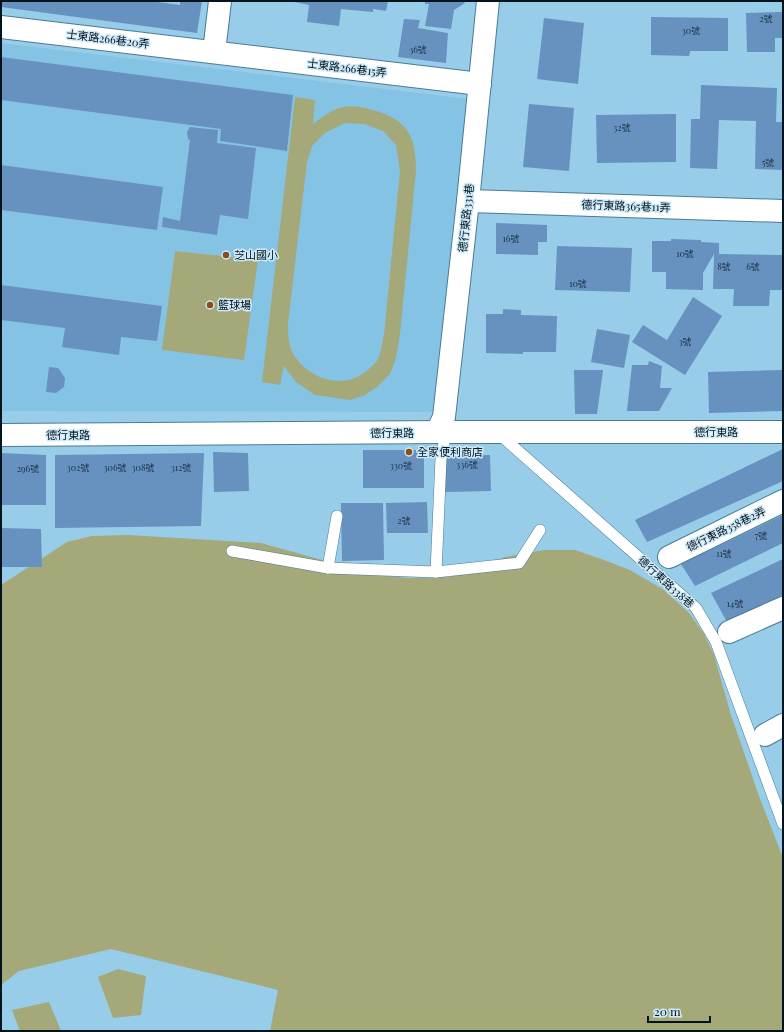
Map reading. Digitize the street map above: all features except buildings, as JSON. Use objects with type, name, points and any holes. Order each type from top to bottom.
[{"type":"street","points":[[214,52],[220,1]]},
{"type":"street","name":"德行東路331巷","points":[[442,432],[468,201],[488,1]]},
{"type":"street","name":"士東路266巷20弄","points":[[1,27],[214,52]]},
{"type":"street","name":"士東路266巷15弄","points":[[214,52],[480,84]]},
{"type":"street","name":"德行東路365巷11弄","points":[[468,201],[783,211]]},
{"type":"street","name":"德行東路","points":[[1,435],[442,432],[783,432]]},
{"type":"street","name":"德行東路358巷2弄","points":[[669,558],[783,502]]},
{"type":"street","points":[[729,632],[783,608]]},
{"type":"lane","points":[[436,572],[442,432]]},
{"type":"lane","name":"德行東路338巷","points":[[498,433],[696,608],[716,642],[783,824]]},
{"type":"lane","points":[[328,568],[337,516]]},
{"type":"lane","points":[[232,551],[328,568],[436,572],[519,563],[540,530]]},
{"type":"shaded area","name":"芝山國小","points":[[1,43],[468,99],[434,412],[1,411]]},
{"type":"green space","points":[[295,97],[315,100],[313,124],[323,116],[339,108],[347,106],[362,107],[385,114],[402,124],[408,131],[412,139],[416,159],[400,334],[396,358],[390,374],[377,387],[363,396],[350,400],[315,395],[296,382],[284,366],[280,385],[262,382]],"holes":[[[345,123],[364,124],[383,131],[396,145],[400,171],[384,335],[378,359],[370,368],[361,375],[352,379],[341,381],[331,380],[321,378],[303,366],[293,354],[288,337],[288,323],[307,162],[312,146],[325,133]]]},
{"type":"green space","name":"籃球場","points":[[175,251],[258,260],[244,360],[162,350]]},
{"type":"green space","points":[[129,535],[261,543],[376,575],[409,578],[449,577],[505,557],[544,550],[575,550],[630,570],[664,590],[689,613],[704,634],[714,655],[731,715],[759,796],[783,858],[783,1031],[270,1031],[278,990],[111,949],[19,971],[1,985],[1,585],[67,542],[92,536]]},
{"type":"green space","points":[[118,969],[146,976],[141,1015],[113,1018],[98,977]]},
{"type":"green space","points":[[49,1002],[61,1031],[20,1031],[12,1010]]},
{"type":"place","name":"芝山國小","points":[[226,255]]},
{"type":"place","name":"籃球場","points":[[210,305]]},
{"type":"place","name":"全家便利商店","points":[[409,452]]}]
